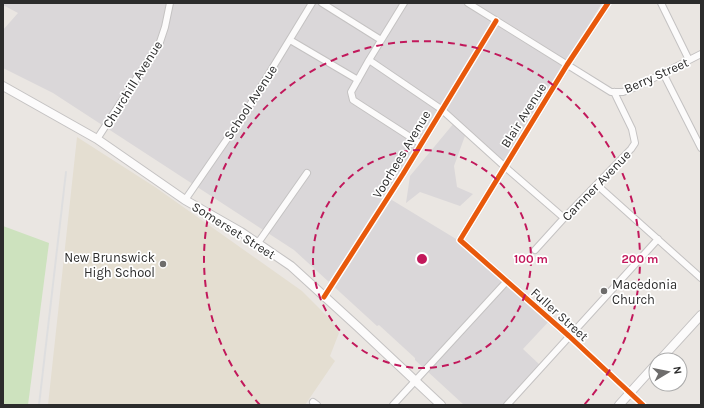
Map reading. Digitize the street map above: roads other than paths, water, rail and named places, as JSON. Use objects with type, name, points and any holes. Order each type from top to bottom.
[{"type":"main road","name":"Somerset Street","points":[[3,86],[97,139],[184,200],[256,242],[291,266],[441,405]]},
{"type":"main road","points":[[667,352],[701,315]]},
{"type":"main road","points":[[619,405],[648,373]]},
{"type":"street","name":"Churchill Avenue","points":[[97,139],[160,42],[166,27],[170,3]]},
{"type":"street","name":"School Avenue","points":[[184,200],[244,113],[312,3]]},
{"type":"street","points":[[322,3],[381,40]]},
{"type":"street","points":[[404,3],[351,92],[353,100],[421,144]]},
{"type":"street","name":"Berry Street","points":[[468,3],[606,90],[614,92],[623,92],[701,54]]},
{"type":"street","name":"Blair Avenue","points":[[460,240],[567,65],[608,3]]},
{"type":"street","points":[[660,3],[689,60]]},
{"type":"street","name":"Voorhees Avenue","points":[[324,297],[421,144],[496,21]]},
{"type":"street","points":[[290,40],[358,80]]},
{"type":"street","points":[[369,60],[442,109],[564,218]]},
{"type":"street","points":[[663,73],[701,148]]},
{"type":"street","name":"Camner Avenue","points":[[535,250],[635,143],[632,129],[614,92]]},
{"type":"street","points":[[256,242],[260,240],[307,173]]},
{"type":"street","points":[[597,185],[701,278]]},
{"type":"street","points":[[507,405],[658,239]]},
{"type":"street","name":"Fuller Street","points":[[460,240],[569,336],[643,405]]},
{"type":"street","points":[[393,405],[507,281]]},
{"type":"railway","points":[[39,405],[66,172]]},
{"type":"place","name":"New Brunswick High School","points":[[163,264]]},
{"type":"place","name":"Macedonia Church","points":[[604,291]]}]
